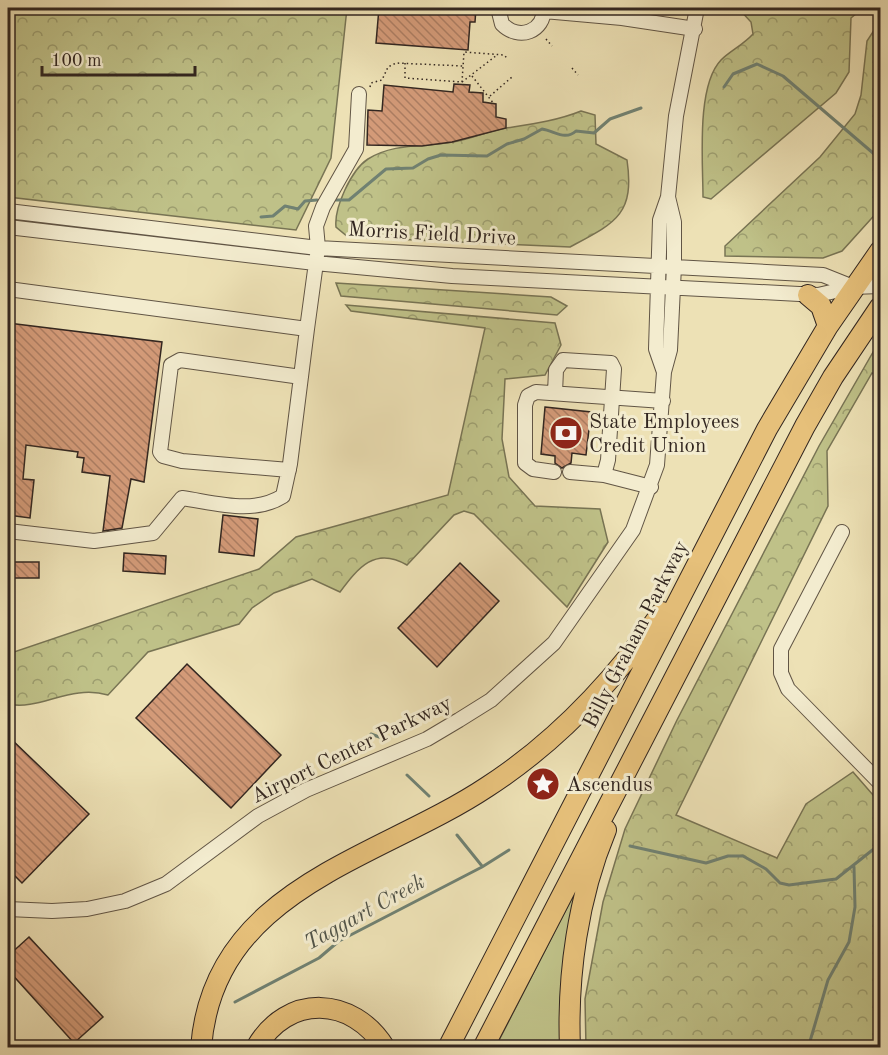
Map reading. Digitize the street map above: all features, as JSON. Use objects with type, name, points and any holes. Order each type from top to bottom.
[{"type":"highway","name":"Billy Graham Parkway","points":[[448,1047],[767,429],[828,326],[880,251]]},
{"type":"highway","points":[[808,295],[821,306],[828,326]]},
{"type":"highway","points":[[483,1047],[805,426],[833,377],[880,307]]},
{"type":"highway","points":[[201,1047],[207,1010],[225,965],[240,943],[266,915],[320,876],[451,809],[486,788],[548,742],[605,687],[637,648],[714,532]]},
{"type":"highway","points":[[570,1047],[572,970],[587,892],[603,837],[655,717]]},
{"type":"highway","points":[[256,1047],[264,1034],[285,1017],[313,1008],[328,1008],[356,1016],[375,1033],[385,1047]]},
{"type":"street","points":[[498,8],[502,24],[508,30],[522,34],[537,28],[542,22],[544,9],[695,29]]},
{"type":"street","points":[[668,197],[676,116],[695,29],[697,8]]},
{"type":"street","points":[[8,531],[94,542],[153,533],[182,498],[249,507],[270,504],[283,496],[289,470],[318,248],[316,226],[323,207],[356,149],[364,91]]},
{"type":"street","name":"Airport Center Parkway","points":[[664,372],[656,349],[657,266],[660,220],[668,197]]},
{"type":"street","name":"Airport Center Parkway","points":[[8,909],[52,911],[87,909],[125,901],[166,884],[258,816],[306,790],[427,739],[491,700],[554,644],[618,555],[633,530],[651,487],[657,465],[664,372],[670,350],[674,266],[674,222],[668,197]]},
{"type":"street","name":"Morris Field Drive","points":[[8,211],[318,248],[824,275],[853,287]]},
{"type":"street","name":"Morris Field Drive","points":[[8,226],[315,263],[452,276],[808,295],[853,287],[880,286]]},
{"type":"street","points":[[8,289],[307,329]]},
{"type":"street","points":[[289,470],[182,461],[163,456],[160,452],[168,384],[171,365],[180,360],[301,377]]},
{"type":"street","points":[[555,393],[556,370],[563,360],[611,363],[614,369],[608,460],[604,475]]},
{"type":"street","points":[[554,472],[533,469],[525,463],[525,405],[528,396],[536,392],[663,401]]},
{"type":"street","points":[[570,472],[604,475],[651,487]]},
{"type":"street","points":[[842,531],[781,649],[781,673],[796,697],[880,783]]},
{"type":"path","points":[[546,39],[552,46]]},
{"type":"path","points":[[462,82],[464,52],[498,54],[507,57]]},
{"type":"path","points":[[405,63],[405,78],[462,82],[498,54]]},
{"type":"path","points":[[364,91],[371,83],[382,80],[388,67],[405,63],[463,66]]},
{"type":"path","points":[[572,68],[578,75]]},
{"type":"path","points":[[472,76],[494,104]]},
{"type":"path","points":[[489,96],[512,77]]},
{"type":"green space","points":[[8,8],[347,8],[331,158],[296,230],[8,197]]},
{"type":"green space","points":[[738,8],[863,8],[851,18],[849,72],[836,93],[711,199],[703,197],[704,106],[713,72],[721,60],[753,34],[751,22]]},
{"type":"green space","points":[[880,21],[880,209],[842,251],[823,258],[725,256],[725,246],[820,157],[855,114],[861,95],[867,41]]},
{"type":"green space","points":[[581,111],[595,115],[596,144],[627,160],[628,193],[618,215],[610,223],[570,247],[348,237],[336,227],[338,210],[350,180],[362,164],[378,154],[409,146],[460,141],[499,129],[535,124]]},
{"type":"green space","points":[[336,283],[551,297],[567,306],[557,315],[341,296]]},
{"type":"green space","points":[[346,305],[555,323],[561,345],[545,375],[505,379],[502,439],[509,477],[535,506],[600,509],[608,542],[567,607],[474,514],[464,511],[454,515],[407,565],[386,558],[368,562],[340,592],[312,579],[274,593],[252,608],[239,624],[148,652],[108,695],[81,693],[32,704],[8,704],[8,654],[259,569],[296,537],[448,495],[485,328],[351,311]]},
{"type":"green space","points":[[880,340],[880,377],[872,373],[827,451],[828,506],[676,815],[777,858],[806,804],[853,772],[880,803],[880,1047],[586,1047],[585,999],[603,902],[625,829],[677,720],[819,446]]},
{"type":"green space","points":[[576,890],[582,893],[563,1047],[495,1048]]},
{"type":"building","points":[[379,8],[476,8],[475,22],[470,22],[468,50],[376,43]]},
{"type":"building","points":[[454,84],[470,85],[469,92],[483,93],[483,102],[496,104],[496,117],[506,119],[506,128],[452,142],[422,146],[367,145],[368,110],[382,111],[384,85],[453,92]]},
{"type":"building","points":[[8,323],[162,342],[144,482],[131,479],[122,528],[103,531],[110,476],[82,472],[84,458],[77,457],[78,452],[26,445],[23,479],[34,480],[30,518],[8,515]]},
{"type":"building","name":"State Employees Credit Union","points":[[545,407],[591,412],[586,455],[572,453],[571,463],[562,468],[555,463],[555,456],[541,454]]},
{"type":"building","points":[[223,515],[258,519],[254,556],[219,552]]},
{"type":"building","points":[[124,553],[166,556],[165,574],[123,571]]},
{"type":"building","points":[[12,562],[39,562],[39,578],[12,578]]},
{"type":"building","points":[[460,563],[499,601],[437,667],[398,628]]},
{"type":"building","points":[[187,664],[281,755],[231,808],[136,718]]},
{"type":"building","points":[[8,736],[89,814],[22,883],[8,869]]},
{"type":"building","points":[[29,937],[103,1017],[74,1043],[8,970],[8,956]]},
{"type":"waterway","points":[[724,87],[733,74],[757,64],[783,76],[880,159]]},
{"type":"waterway","points":[[336,200],[349,200],[386,169],[413,168],[428,159],[441,155],[487,156],[507,144],[524,139],[542,129],[564,135],[576,131],[594,133],[610,119],[641,108]]},
{"type":"waterway","points":[[261,217],[273,216],[285,206],[298,209],[305,201],[317,200]]},
{"type":"waterway","points":[[371,734],[382,738]]},
{"type":"waterway","points":[[407,775],[429,796]]},
{"type":"waterway","points":[[457,835],[482,866]]},
{"type":"waterway","name":"Taggart Creek","points":[[630,846],[706,863],[728,856],[743,856],[766,869],[780,883],[789,885],[836,879],[880,844]]},
{"type":"waterway","name":"Taggart Creek","points":[[235,1002],[319,958],[339,941],[482,867],[509,850]]},
{"type":"waterway","points":[[808,1048],[828,980],[849,942],[855,907],[854,867]]},
{"type":"place","name":"State Employees Credit Union","points":[[566,433]]},
{"type":"place","name":"Ascendus","points":[[543,784]]}]
